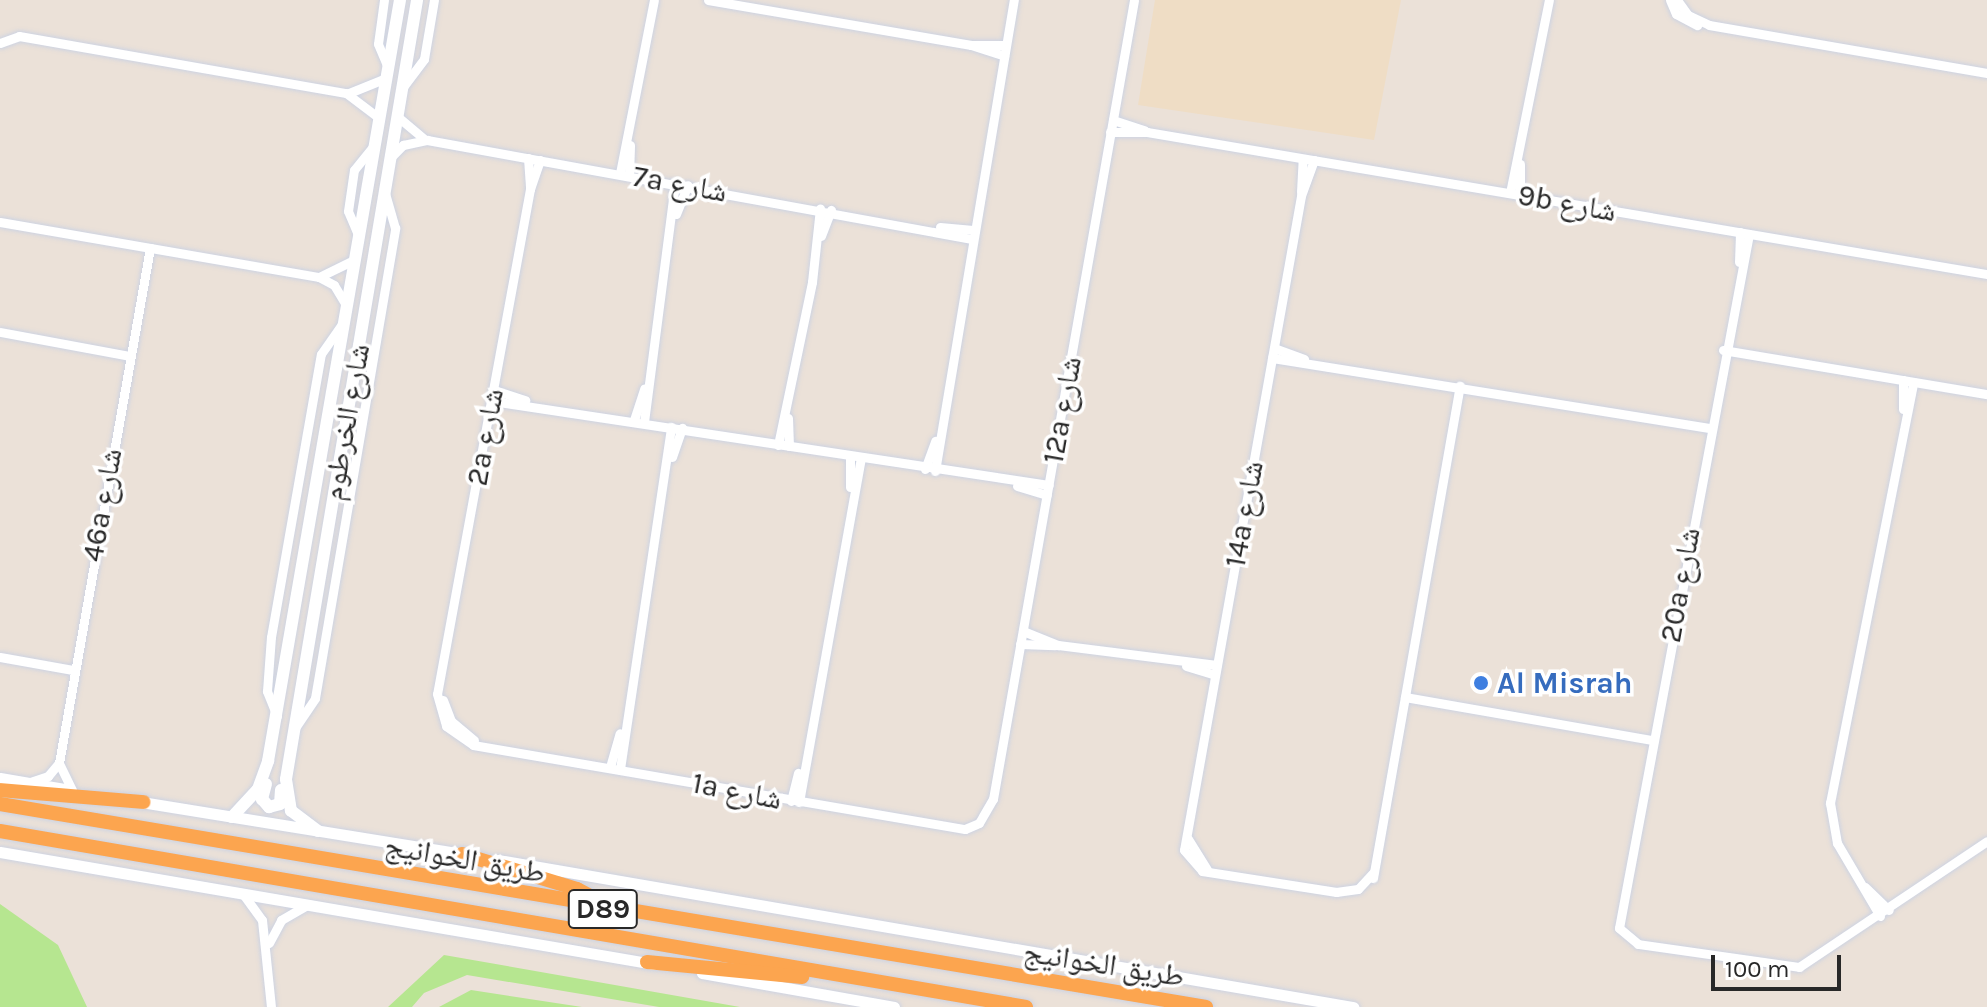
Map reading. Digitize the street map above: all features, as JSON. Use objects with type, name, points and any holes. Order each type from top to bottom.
[{"type":"highway","points":[[0,790],[143,802]]},
{"type":"highway","name":"طريق الخوانيج","points":[[0,804],[616,911],[1206,1007]]},
{"type":"highway","name":"طريق الخوانيج","points":[[0,831],[1026,1007]]},
{"type":"highway","points":[[462,854],[577,889],[616,911]]},
{"type":"highway","points":[[647,962],[869,981]]},
{"type":"main road","name":"شارع الخرطوم","points":[[232,817],[258,789],[268,761],[400,0]]},
{"type":"main road","name":"شارع الخرطوم","points":[[318,831],[288,805],[292,730],[392,156],[415,0]]},
{"type":"main road","points":[[330,409],[332,445],[341,452]]},
{"type":"main road","points":[[268,761],[262,799],[269,807],[281,800],[288,767]]},
{"type":"street","points":[[346,93],[387,73],[378,44],[384,0]]},
{"type":"street","points":[[403,87],[424,59],[434,0]]},
{"type":"street","points":[[624,174],[654,0]]},
{"type":"street","points":[[708,0],[971,45],[1004,56]]},
{"type":"street","points":[[930,470],[1014,0]]},
{"type":"street","name":"12a شارع","points":[[984,817],[993,799],[1134,0]]},
{"type":"street","points":[[1515,194],[1549,0]]},
{"type":"street","points":[[1670,0],[1678,8],[1709,25],[1987,73]]},
{"type":"street","points":[[0,43],[19,36],[346,93],[379,118]]},
{"type":"street","points":[[971,45],[1006,45]]},
{"type":"street","name":"7a شارع","points":[[398,117],[427,140],[972,234]]},
{"type":"street","name":"9b شارع","points":[[1113,120],[1147,132],[1987,274]]},
{"type":"street","name":"9b شارع","points":[[1110,132],[1147,132]]},
{"type":"street","points":[[392,156],[411,141],[427,140]]},
{"type":"street","name":"2a شارع","points":[[528,158],[530,189]]},
{"type":"street","name":"14a شارع","points":[[1303,159],[1301,196],[1188,832],[1183,845],[1191,860],[1212,872],[1336,892],[1360,892],[1374,872],[1405,697]]},
{"type":"street","name":"2a شارع","points":[[453,729],[439,711],[440,685],[530,189],[540,160]]},
{"type":"street","name":"14a شارع","points":[[1301,196],[1314,160]]},
{"type":"street","points":[[639,421],[676,214],[675,183]]},
{"type":"street","points":[[676,214],[688,185]]},
{"type":"street","points":[[292,730],[312,708],[323,652],[395,228],[385,192]]},
{"type":"street","points":[[783,446],[825,209]]},
{"type":"street","points":[[0,222],[319,277],[340,292],[346,314],[321,354],[271,637],[267,691],[277,716]]},
{"type":"street","name":"20a شارع","points":[[1745,233],[1621,905],[1624,930],[1643,944],[1792,968],[1818,959],[1884,913]]},
{"type":"street","name":"46a شارع","points":[[59,763],[150,248]]},
{"type":"street","points":[[319,277],[356,258]]},
{"type":"street","points":[[0,332],[129,356]]},
{"type":"street","points":[[1723,350],[1987,394]]},
{"type":"street","points":[[1273,353],[1709,428]]},
{"type":"street","points":[[1908,381],[1830,803],[1837,843],[1884,913],[1987,841]]},
{"type":"street","points":[[1460,386],[1405,697],[1652,740]]},
{"type":"street","points":[[493,395],[1048,490]]},
{"type":"street","points":[[615,768],[670,460],[671,427]]},
{"type":"street","points":[[670,460],[682,428]]},
{"type":"street","points":[[795,802],[856,458]]},
{"type":"street","points":[[1023,631],[1058,645]]},
{"type":"street","points":[[1020,644],[1058,645],[1216,670]]},
{"type":"street","points":[[0,657],[73,670]]},
{"type":"street","name":"1a شارع","points":[[453,729],[487,746],[795,802],[958,829],[984,817]]},
{"type":"street","points":[[24,782],[48,776],[59,763],[72,790]]},
{"type":"street","points":[[0,778],[1353,1007]]},
{"type":"street","points":[[0,852],[239,891],[894,1007]]},
{"type":"street","points":[[239,891],[259,914],[267,946],[271,1007]]},
{"type":"street","points":[[267,946],[281,920],[311,904]]},
{"type":"shaded area","points":[[1155,0],[1401,0],[1374,140],[1138,105]]},
{"type":"green space","points":[[0,904],[58,945],[87,1007],[0,1007]]},
{"type":"green space","points":[[444,955],[740,1007],[659,1007],[467,975],[424,993],[412,1007],[388,1007]]},
{"type":"green space","points":[[471,990],[582,1007],[439,1007]]},
{"type":"place","name":"Al Misrah","points":[[1481,683]]}]
